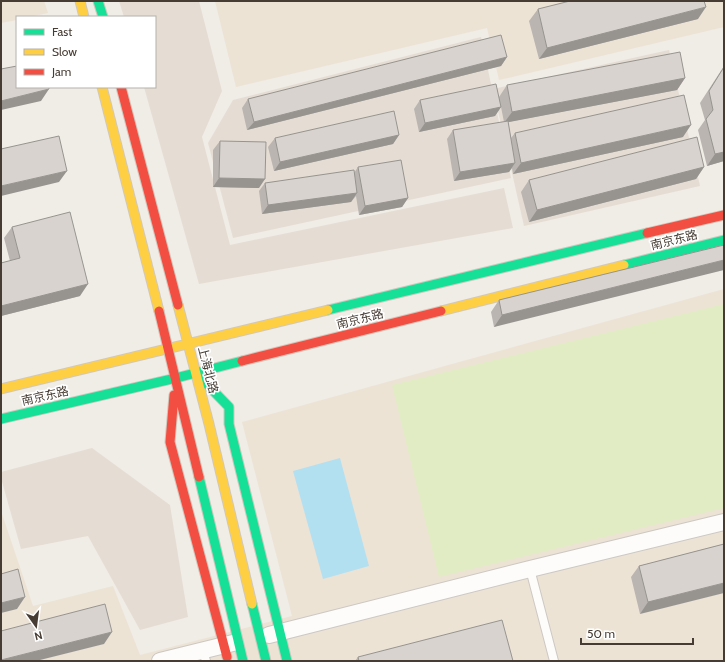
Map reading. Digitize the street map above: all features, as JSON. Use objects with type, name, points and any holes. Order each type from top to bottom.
[{"type":"main road","points":[[80,1],[84,16]]},
{"type":"main road","points":[[98,1],[102,16]]},
{"type":"main road","points":[[102,88],[176,378],[230,650]]},
{"type":"main road","name":"上海北路","points":[[121,88],[196,372],[266,661]]},
{"type":"main road","name":"南京东路","points":[[1,389],[724,215]]},
{"type":"main road","name":"南京东路","points":[[1,419],[176,378],[724,240]]},
{"type":"main road","points":[[196,372],[229,407],[229,424],[287,661]]},
{"type":"main road","points":[[176,378],[170,442],[230,650],[243,661]]},
{"type":"street","points":[[160,661],[205,656],[230,650],[260,637],[724,522]]},
{"type":"lane","points":[[530,569],[554,661]]},
{"type":"shaded area","points":[[1,1],[44,1],[48,13],[34,16],[16,16],[16,20],[1,23]]},
{"type":"shaded area","points":[[119,1],[199,1],[222,91],[202,137],[230,245],[504,188],[513,228],[199,284],[144,88],[156,88],[156,16],[124,16]]},
{"type":"shaded area","points":[[215,1],[724,1],[724,27],[499,80],[487,28],[236,87]]},
{"type":"shaded area","points":[[481,37],[511,178],[233,238],[208,143],[233,100]]},
{"type":"shaded area","points":[[669,50],[700,186],[524,226],[493,89]]},
{"type":"shaded area","points":[[724,289],[724,661],[1,661],[1,511],[33,606],[113,586],[140,655],[292,616],[242,422]]},
{"type":"shaded area","points":[[92,448],[170,505],[188,617],[140,630],[88,536],[21,549],[1,478],[1,472]]},
{"type":"green space","points":[[724,304],[724,508],[439,577],[392,385]]},
{"type":"water","points":[[340,458],[369,566],[323,579],[293,471]]},
{"type":"building","points":[[570,1],[704,1],[706,7],[547,48],[538,9]]},
{"type":"building","points":[[501,35],[507,57],[254,122],[248,99]]},
{"type":"building","points":[[680,52],[685,78],[512,112],[507,85]]},
{"type":"building","points":[[16,66],[16,88],[49,89],[1,101],[1,69]]},
{"type":"building","points":[[724,67],[724,152],[715,154],[706,119],[713,110],[709,91]]},
{"type":"building","points":[[496,84],[501,107],[425,123],[420,100]]},
{"type":"building","points":[[684,95],[691,125],[521,163],[515,133]]},
{"type":"building","points":[[394,111],[399,135],[280,162],[275,138]]},
{"type":"building","points":[[508,121],[515,163],[460,172],[453,130]]},
{"type":"building","points":[[59,136],[67,171],[1,186],[1,149]]},
{"type":"building","points":[[697,137],[704,167],[537,210],[529,180]]},
{"type":"building","points":[[220,141],[266,142],[265,179],[219,178]]},
{"type":"building","points":[[401,160],[408,198],[365,206],[358,167]]},
{"type":"building","points":[[354,170],[357,193],[268,205],[265,183]]},
{"type":"building","points":[[70,212],[88,284],[1,306],[1,263],[20,258],[12,227]]},
{"type":"building","points":[[724,245],[724,260],[502,315],[499,300]]},
{"type":"building","points":[[724,544],[724,583],[648,602],[639,566]]},
{"type":"building","points":[[18,569],[25,597],[1,603],[1,574]]},
{"type":"building","points":[[105,604],[112,632],[1,660],[1,631]]},
{"type":"building","points":[[502,620],[513,661],[359,661],[358,657]]},
{"type":"traffic: fast","points":[[98,1],[103,16]]},
{"type":"traffic: fast","points":[[328,310],[647,233]]},
{"type":"traffic: fast","points":[[624,265],[724,240]]},
{"type":"traffic: fast","points":[[1,419],[242,361]]},
{"type":"traffic: fast","points":[[196,373],[229,407],[229,424],[287,661]]},
{"type":"traffic: fast","points":[[199,477],[243,661]]},
{"type":"traffic: fast","points":[[252,604],[266,661]]},
{"type":"traffic: slow","points":[[80,1],[84,16]]},
{"type":"traffic: slow","points":[[102,88],[159,311]]},
{"type":"traffic: slow","points":[[441,311],[624,265]]},
{"type":"traffic: slow","points":[[178,305],[209,424],[252,604]]},
{"type":"traffic: slow","points":[[1,389],[328,310]]},
{"type":"traffic: jam","points":[[121,88],[178,305]]},
{"type":"traffic: jam","points":[[647,233],[724,215]]},
{"type":"traffic: jam","points":[[159,311],[199,477]]},
{"type":"traffic: jam","points":[[242,361],[441,311]]},
{"type":"traffic: jam","points":[[174,395],[170,442],[227,657]]}]
